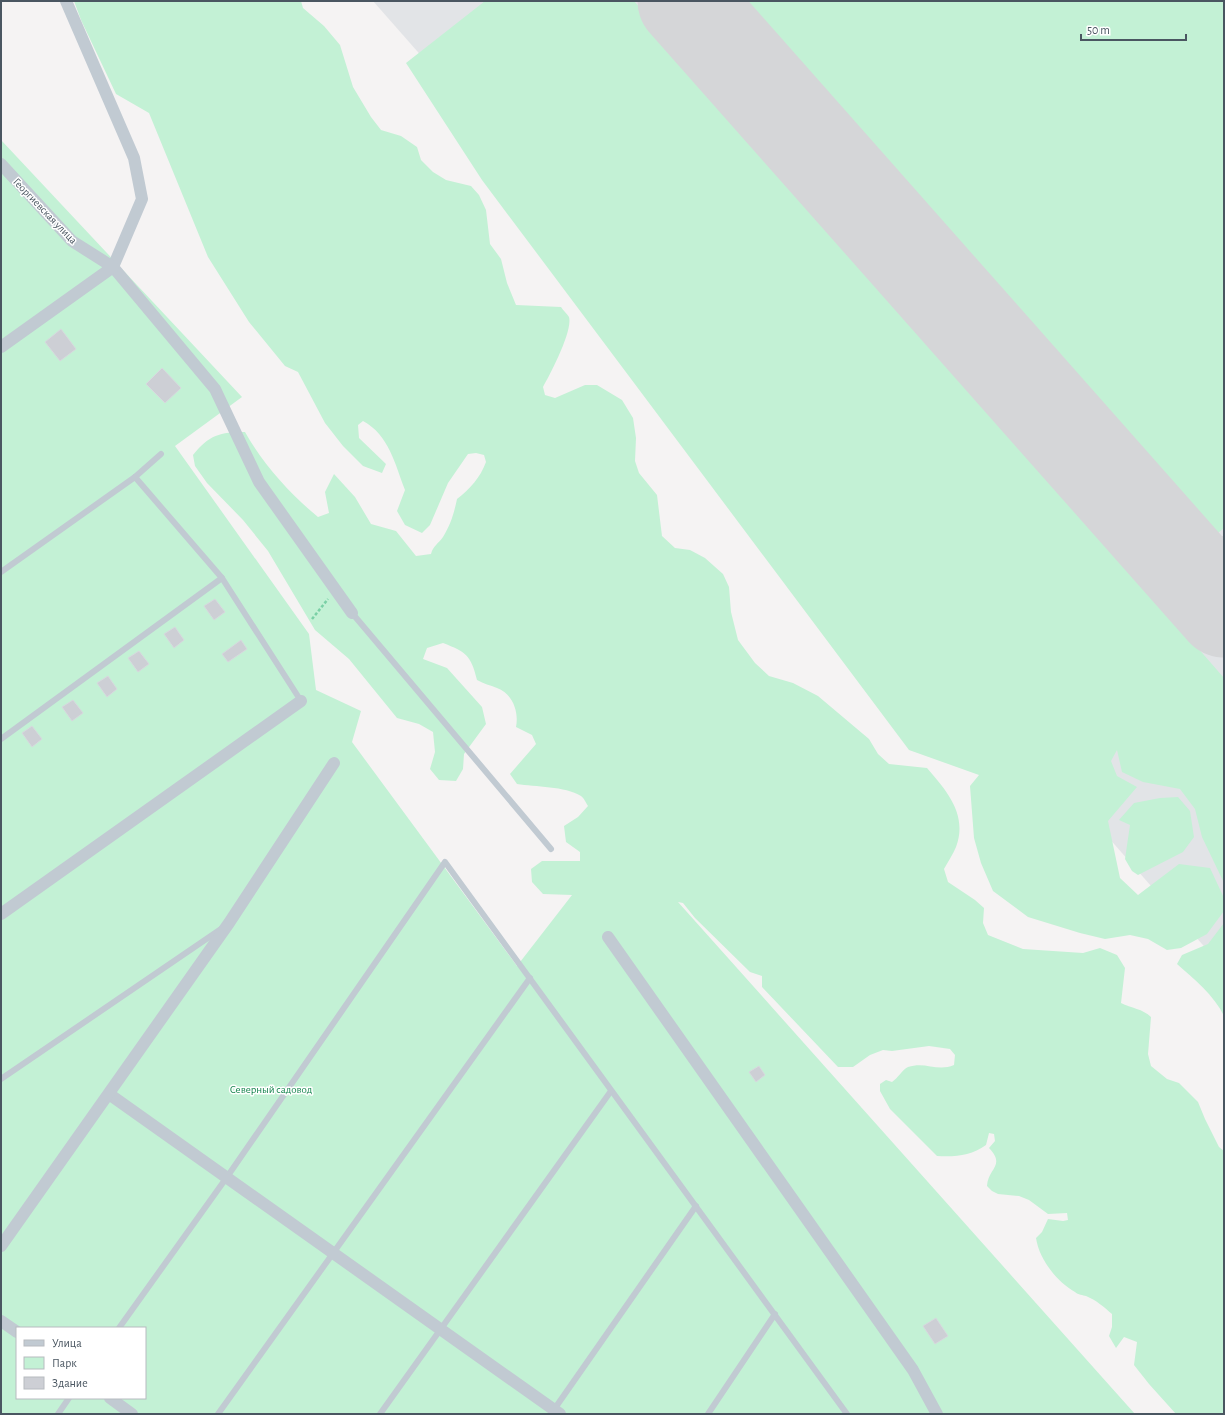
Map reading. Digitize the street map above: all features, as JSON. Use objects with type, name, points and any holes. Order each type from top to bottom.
[{"type":"street","points":[[1,347],[113,267],[142,198],[134,158],[66,1]]},
{"type":"street","name":"Георгиевская улица","points":[[1,164],[72,241],[113,267],[215,389],[259,482],[352,613]]},
{"type":"street","points":[[1,914],[301,701]]},
{"type":"street","points":[[1,1246],[229,923],[334,763]]},
{"type":"street","points":[[608,937],[913,1370],[937,1414]]},
{"type":"street","points":[[109,1094],[440,1329],[555,1413]]},
{"type":"street","points":[[1,1321],[16,1331]]},
{"type":"street","points":[[111,1399],[132,1414]]},
{"type":"lane","points":[[1,572],[135,477],[161,454]]},
{"type":"lane","points":[[135,477],[222,578],[301,701]]},
{"type":"lane","points":[[1,739],[222,578]]},
{"type":"lane","points":[[352,613],[551,850]]},
{"type":"lane","points":[[120,1327],[227,1177],[445,862],[847,1414]]},
{"type":"lane","points":[[1,1079],[229,923]]},
{"type":"lane","points":[[218,1414],[334,1254],[530,978]]},
{"type":"lane","points":[[380,1414],[611,1090]]},
{"type":"lane","points":[[555,1413],[696,1206]]},
{"type":"lane","points":[[708,1414],[775,1314]]},
{"type":"lane","points":[[58,1414],[68,1399]]},
{"type":"path","points":[[312,620],[336,589]]},
{"type":"shaded area","points":[[373,1],[1112,1],[1224,131],[1224,969]]},
{"type":"green space","name":"Северный садовод","points":[[74,1],[301,1],[303,8],[324,26],[340,45],[353,87],[371,117],[381,130],[401,136],[417,147],[421,160],[433,172],[446,180],[471,186],[479,195],[486,210],[490,244],[501,259],[507,283],[516,305],[561,307],[569,317],[568,332],[543,387],[545,395],[555,398],[585,385],[597,385],[622,400],[633,418],[636,438],[635,461],[639,473],[657,495],[662,536],[675,548],[690,550],[705,558],[723,574],[729,587],[731,612],[738,640],[755,663],[769,676],[793,683],[818,696],[869,739],[878,754],[889,764],[927,768],[942,786],[954,804],[959,824],[959,835],[956,847],[944,869],[948,882],[975,900],[984,908],[983,923],[988,935],[1023,949],[1083,953],[1100,948],[1117,955],[1125,968],[1121,1003],[1141,1010],[1151,1017],[1148,1054],[1151,1066],[1167,1079],[1179,1083],[1198,1102],[1219,1147],[1224,1151],[1224,1414],[1176,1414],[1134,1365],[1137,1342],[1124,1337],[1116,1348],[1109,1336],[1112,1327],[1112,1314],[1093,1300],[1068,1288],[1050,1269],[1041,1254],[1036,1238],[1042,1232],[1048,1219],[1063,1221],[1068,1220],[1067,1213],[1048,1214],[1029,1200],[1019,1196],[998,1194],[987,1186],[988,1180],[996,1163],[994,1154],[989,1148],[995,1141],[994,1134],[989,1133],[986,1145],[975,1152],[956,1156],[937,1156],[890,1109],[880,1091],[880,1084],[886,1080],[892,1082],[904,1070],[914,1065],[948,1067],[954,1065],[955,1055],[950,1049],[929,1046],[892,1051],[883,1050],[870,1055],[853,1067],[838,1067],[762,987],[762,976],[750,972],[695,918],[683,903],[678,902],[1135,1414],[1,1414],[1,140],[242,397],[175,446],[309,634],[316,690],[361,711],[352,742],[517,966],[572,895],[543,894],[532,882],[531,869],[542,861],[580,861],[580,852],[566,842],[564,826],[578,817],[588,806],[581,796],[567,790],[517,784],[510,774],[536,744],[532,735],[516,727],[517,715],[511,699],[503,691],[477,680],[470,660],[462,652],[443,643],[427,648],[423,659],[447,668],[482,707],[486,724],[464,754],[463,769],[456,781],[439,780],[430,769],[435,752],[433,732],[419,724],[397,718],[349,659],[315,630],[268,551],[243,520],[207,483],[195,466],[193,455],[204,443],[222,434],[245,432],[260,456],[278,478],[297,499],[318,517],[329,513],[325,492],[334,474],[355,497],[371,524],[396,531],[416,556],[431,554],[448,528],[457,499],[474,483],[486,462],[484,455],[476,453],[468,454],[448,483],[430,525],[422,533],[405,525],[397,511],[405,490],[394,460],[385,442],[372,427],[363,421],[358,425],[359,438],[386,464],[382,473],[363,466],[343,446],[325,423],[298,372],[285,366],[249,322],[208,257],[149,113],[116,94],[81,20]]},
{"type":"green space","points":[[485,1],[634,1],[1224,678],[1224,883],[1202,837],[1195,809],[1180,789],[1143,782],[1122,772],[1117,750],[1111,761],[1117,776],[1137,787],[1108,821],[1120,878],[1138,895],[1179,864],[1210,868],[1224,898],[1224,911],[1207,934],[1181,948],[1167,950],[1148,939],[1130,935],[1105,939],[1028,917],[993,891],[981,863],[974,838],[970,786],[979,775],[909,750],[482,180],[406,63]]},
{"type":"green space","points":[[733,1],[1224,1],[1224,528],[1218,533]]},
{"type":"green space","points":[[1178,797],[1190,811],[1194,837],[1183,852],[1138,875],[1132,871],[1125,859],[1130,825],[1119,820],[1134,803],[1160,798]]},
{"type":"green space","points":[[1224,923],[1224,1016],[1220,1008],[1209,994],[1177,964],[1182,955],[1208,944]]},
{"type":"building","points":[[61,329],[76,349],[60,361],[45,342]]},
{"type":"building","points":[[162,368],[181,388],[165,403],[146,384]]},
{"type":"building","points":[[215,599],[225,612],[214,620],[204,606]]},
{"type":"building","points":[[175,627],[184,640],[174,648],[164,634]]},
{"type":"building","points":[[241,640],[247,649],[228,662],[222,654]]},
{"type":"building","points":[[139,651],[149,664],[138,672],[128,658]]},
{"type":"building","points":[[108,676],[117,689],[107,697],[97,683]]},
{"type":"building","points":[[73,700],[83,713],[72,721],[62,707]]},
{"type":"building","points":[[32,726],[42,739],[32,747],[22,733]]},
{"type":"building","points":[[759,1066],[765,1075],[756,1082],[749,1072]]},
{"type":"building","points":[[936,1318],[948,1336],[935,1344],[923,1326]]},
{"type":"taxiway","points":[[1177,556],[1190,563],[1201,566],[1212,563],[1224,555]]},
{"type":"taxiway","points":[[1216,562],[1211,574],[1218,603]]},
{"type":"runway","points":[[685,1],[1224,610]]}]
